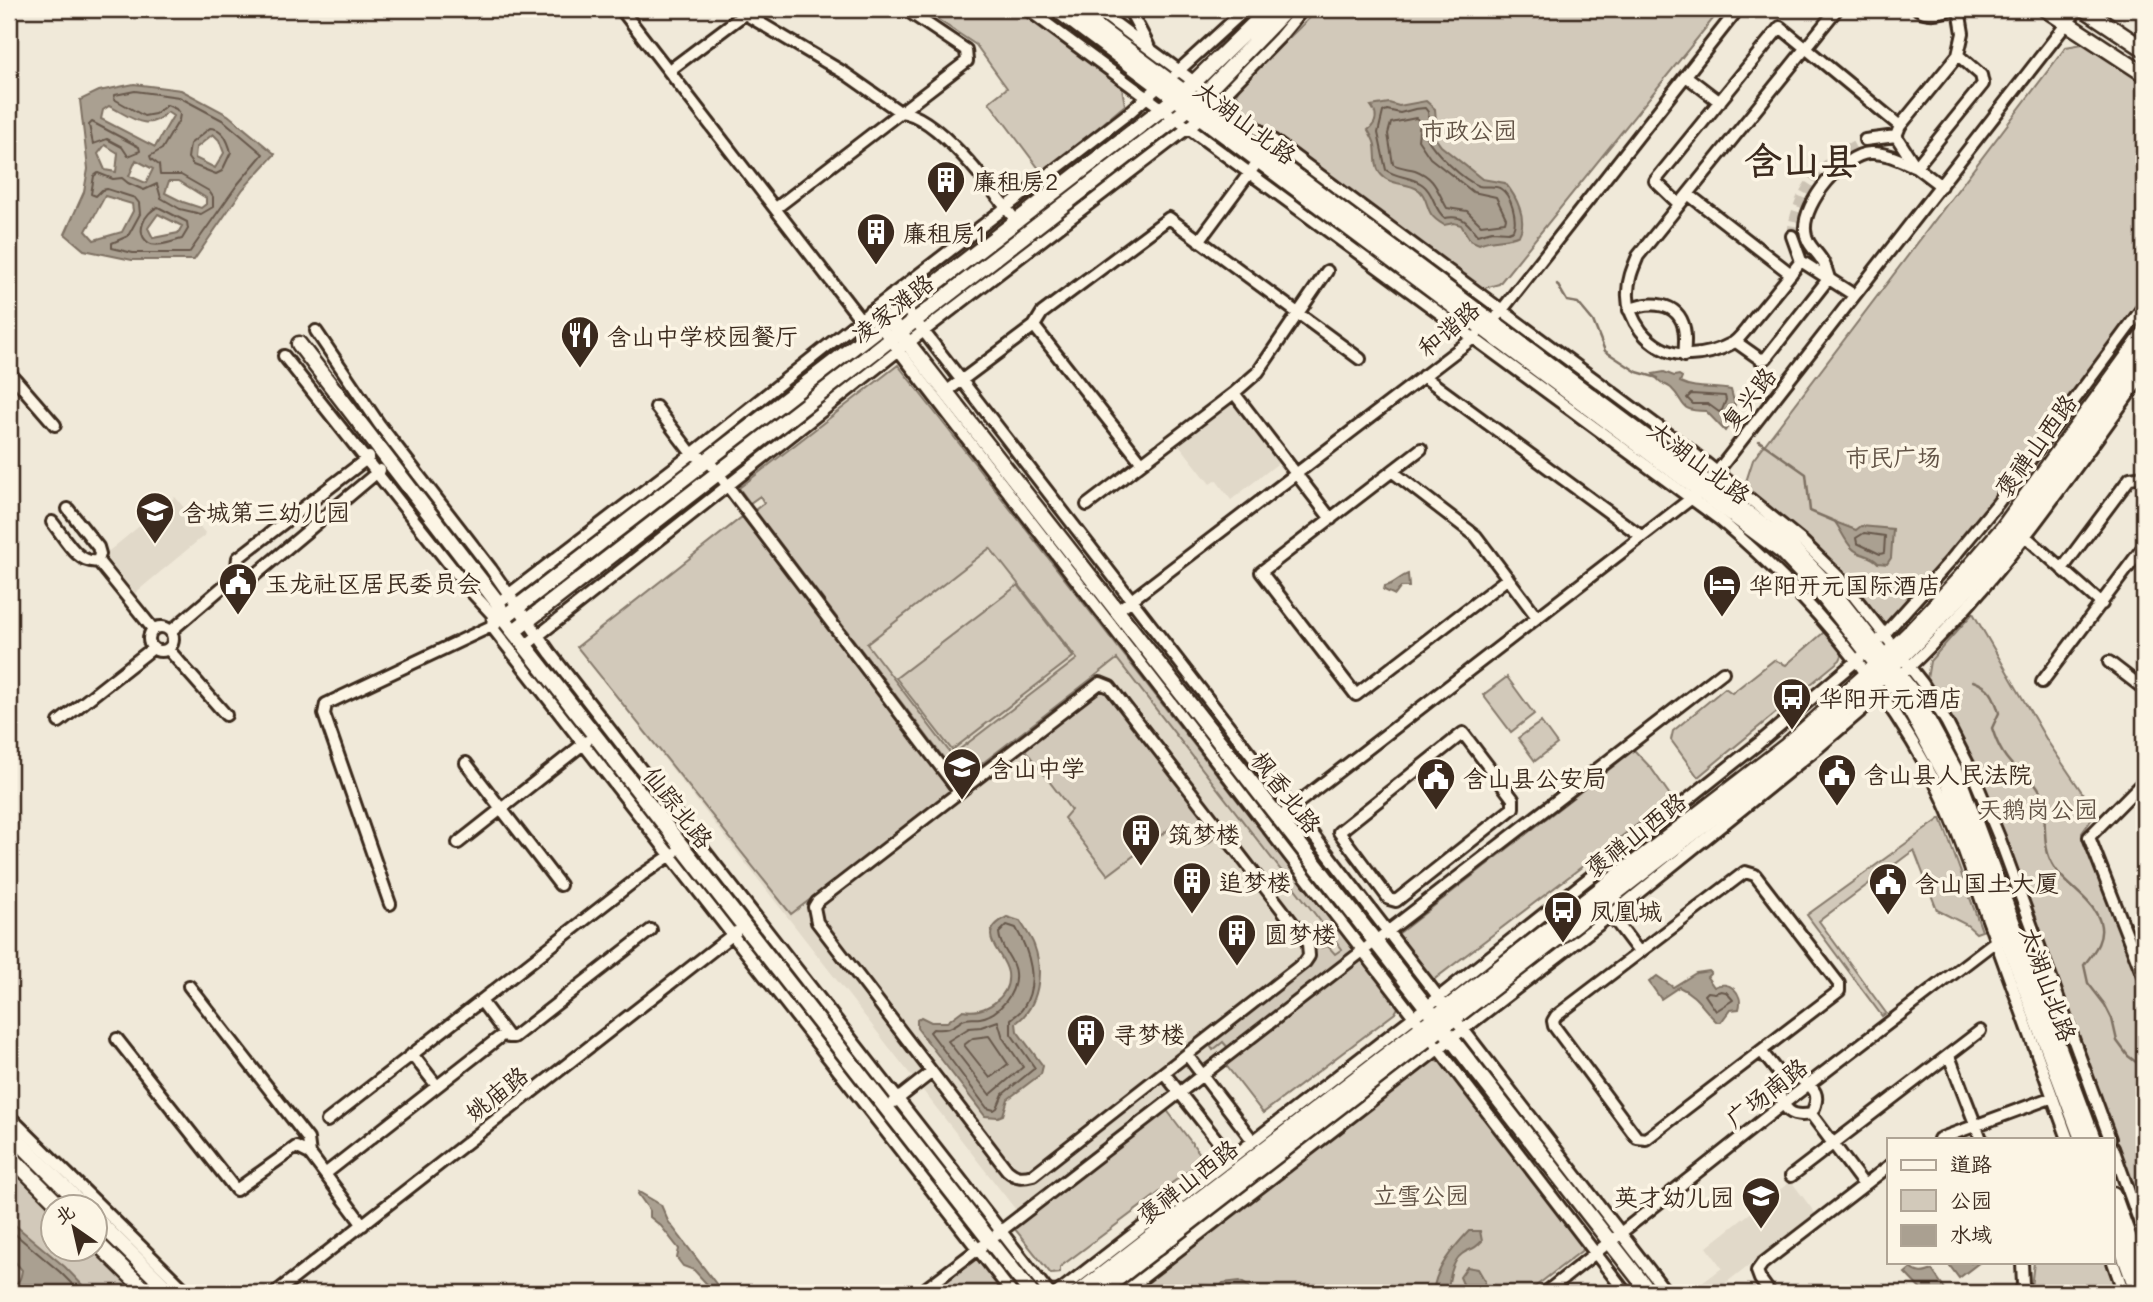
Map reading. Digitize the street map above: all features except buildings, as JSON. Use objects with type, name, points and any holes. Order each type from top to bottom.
[{"type":"main road","name":"太湖山北路","points":[[1056,9],[1169,78]]},
{"type":"main road","name":"太湖山北路","points":[[1073,9],[1204,104],[1782,552],[1819,591],[1876,642],[1932,725],[1957,774],[2005,933],[2082,1138]]},
{"type":"main road","name":"凌家滩路","points":[[503,604],[708,460],[1161,109],[1185,90],[1269,9]]},
{"type":"main road","name":"凌家滩路","points":[[514,631],[718,473],[919,326],[1175,119],[1204,104],[1287,9]]},
{"type":"main road","points":[[2045,9],[2144,74]]},
{"type":"main road","points":[[2084,9],[2144,49]]},
{"type":"main road","name":"太湖山北路","points":[[1204,104],[1259,160],[1488,325]]},
{"type":"main road","name":"枫香北路","points":[[880,326],[899,341],[946,392],[1279,818],[1369,946],[1445,1018],[1616,1239],[1650,1293]]},
{"type":"main road","name":"褒禅山西路","points":[[1893,665],[1959,579],[2002,529],[2144,334]]},
{"type":"main road","name":"仙踪北路","points":[[299,345],[503,604],[498,622],[514,631],[589,739],[676,852],[887,1108],[1031,1293]]},
{"type":"main road","name":"褒禅山西路","points":[[1099,1293],[1786,746],[1874,685],[1968,587],[2011,537],[2144,356]]},
{"type":"main road","name":"太湖山北路","points":[[2005,933],[2093,1138]]},
{"type":"main road","name":"褒禅山西路","points":[[1079,1293],[1426,1033]]},
{"type":"main road","points":[[9,1132],[71,1194]]},
{"type":"main road","points":[[9,1155],[48,1194]]},
{"type":"main road","points":[[2114,1197],[2144,1280]]},
{"type":"main road","points":[[2114,1227],[2138,1293]]},
{"type":"main road","points":[[108,1231],[171,1293]]},
{"type":"main road","points":[[108,1254],[148,1293]]},
{"type":"street","points":[[621,9],[776,208],[865,316],[880,326]]},
{"type":"street","points":[[776,208],[967,61],[966,50],[905,9]]},
{"type":"street","points":[[1027,9],[1249,173],[1717,472],[1803,542],[1838,576],[1876,642],[1893,665],[1947,723],[1976,783],[1999,837],[2109,1138]]},
{"type":"street","points":[[1097,9],[1149,48]]},
{"type":"street","points":[[1129,9],[1149,48],[1169,78]]},
{"type":"street","points":[[503,604],[894,293],[1146,98],[1246,9]]},
{"type":"street","points":[[919,326],[1187,128],[1204,104],[1279,38],[1303,9]]},
{"type":"street","name":"和谐路","points":[[1117,611],[1488,325],[1738,9]]},
{"type":"street","points":[[1801,261],[1736,342],[1711,353],[1684,356],[1665,352],[1648,340],[1636,325],[1629,310],[1630,276],[1638,256],[1837,9]]},
{"type":"street","points":[[1918,9],[1922,12],[1938,13],[1951,9]]},
{"type":"street","points":[[1865,140],[1898,131],[1958,55],[1963,33],[1959,9]]},
{"type":"street","name":"复兴路","points":[[1279,818],[1700,491],[2078,9]]},
{"type":"street","points":[[670,70],[748,11],[846,74],[900,113],[910,113],[951,141],[1016,221]]},
{"type":"street","points":[[1679,204],[1655,181],[1780,27],[1898,131],[1916,167]]},
{"type":"street","points":[[1916,167],[1983,84],[1981,75],[1958,55]]},
{"type":"street","points":[[1686,76],[1720,102]]},
{"type":"street","points":[[1829,278],[1823,261],[1810,248],[1805,231],[1807,213],[1819,190],[1848,160],[1869,152],[1891,156],[1916,167],[1941,186]]},
{"type":"street","points":[[1199,241],[1259,160]]},
{"type":"street","points":[[1688,194],[1791,274]]},
{"type":"street","points":[[946,392],[1034,326],[1042,313],[1169,218],[1360,359]]},
{"type":"street","points":[[1792,236],[1801,261],[1854,295]]},
{"type":"street","points":[[1087,505],[1258,372],[1327,271]]},
{"type":"street","points":[[1736,342],[1759,359],[1766,358],[1829,278]]},
{"type":"street","points":[[894,293],[1387,932],[1445,1018]]},
{"type":"street","points":[[1629,310],[1642,304],[1661,304],[1674,312],[1684,325],[1684,356]]},
{"type":"street","points":[[1123,1293],[1857,661],[1998,503],[2144,306]]},
{"type":"street","points":[[1034,326],[1142,463]]},
{"type":"street","points":[[316,331],[503,604]]},
{"type":"street","points":[[525,646],[727,486],[899,341],[1369,946],[1426,1033],[1626,1293]]},
{"type":"street","points":[[284,356],[468,588],[503,604],[527,621],[1049,1293]]},
{"type":"street","points":[[9,372],[55,425]]},
{"type":"street","points":[[1445,1018],[1611,915],[1874,685],[1893,665],[1964,609],[2025,536],[2144,373]]},
{"type":"street","points":[[1423,376],[1641,536]]},
{"type":"street","points":[[1234,393],[1331,519]]},
{"type":"street","points":[[656,407],[692,454],[708,460],[959,790]]},
{"type":"street","points":[[380,449],[238,558],[236,565],[239,573],[248,578],[254,576],[390,461]]},
{"type":"street","points":[[1422,449],[1261,572],[1356,695],[1508,578]]},
{"type":"street","points":[[1393,472],[1476,536],[1537,617]]},
{"type":"street","points":[[2062,569],[2130,478],[2144,475]]},
{"type":"street","points":[[1700,491],[1801,595],[1857,661],[1931,773],[2005,933],[2068,1138]]},
{"type":"street","points":[[68,509],[98,547],[98,561]]},
{"type":"street","points":[[52,522],[82,560],[91,563],[98,561]]},
{"type":"street","points":[[2025,536],[2102,604]]},
{"type":"street","points":[[2042,682],[2144,546]]},
{"type":"street","points":[[98,561],[153,629]]},
{"type":"street","points":[[171,631],[239,573]]},
{"type":"street","points":[[390,904],[324,714],[326,704],[498,622],[589,739],[458,844]]},
{"type":"street","points":[[164,627],[171,631],[173,642],[168,649],[160,651],[153,648],[149,637],[153,629],[164,627]]},
{"type":"street","points":[[59,722],[153,648]]},
{"type":"street","points":[[168,649],[226,715]]},
{"type":"street","points":[[2109,662],[2144,689]]},
{"type":"street","points":[[920,1293],[1723,672]]},
{"type":"street","points":[[1100,683],[1110,687],[1308,943],[1310,950],[1306,962],[1187,1055],[1033,1175],[1022,1178],[1013,1175],[817,922],[814,907],[959,790],[1100,683]]},
{"type":"street","points":[[1463,733],[1514,804],[1513,808],[1459,851],[1396,901],[1389,899],[1339,832],[1463,733]]},
{"type":"street","points":[[466,763],[560,885]]},
{"type":"street","points":[[2144,781],[2089,837],[2144,978]]},
{"type":"street","points":[[1459,851],[1471,867]]},
{"type":"street","points":[[327,1121],[642,875],[676,852]]},
{"type":"street","points":[[1745,872],[1755,875],[1840,987],[1839,991],[1646,1139],[1637,1138],[1554,1026],[1553,1021],[1639,952],[1745,872]]},
{"type":"street","points":[[1611,915],[1639,952]]},
{"type":"street","points":[[481,1001],[508,1037],[514,1037],[651,930]]},
{"type":"street","points":[[738,930],[1012,1293]]},
{"type":"street","name":"姚庙路","points":[[275,1293],[738,930]]},
{"type":"street","name":"广场南路","points":[[1545,1293],[1783,1104],[2005,933]]},
{"type":"street","points":[[189,986],[308,1139],[310,1154]]},
{"type":"street","points":[[1791,1176],[1980,1031]]},
{"type":"street","points":[[325,1174],[505,1033]]},
{"type":"street","points":[[1057,1293],[1253,1141],[1426,1033]]},
{"type":"street","points":[[117,1039],[236,1190],[296,1147],[310,1154],[363,1224]]},
{"type":"street","points":[[1761,1051],[1784,1080]]},
{"type":"street","points":[[412,1054],[437,1086]]},
{"type":"street","points":[[1187,1055],[1253,1141]]},
{"type":"street","points":[[1949,1056],[1981,1138]]},
{"type":"street","points":[[887,1108],[932,1072]]},
{"type":"street","points":[[1164,1073],[1231,1158]]},
{"type":"street","points":[[1798,1077],[1809,1084],[1816,1094],[1817,1103],[1811,1114],[1800,1116],[1790,1112],[1783,1104],[1778,1091],[1784,1080],[1798,1077]]},
{"type":"street","points":[[1941,1138],[2053,1097]]},
{"type":"street","points":[[1811,1114],[1864,1185]]},
{"type":"street","points":[[9,1116],[188,1293]]},
{"type":"street","points":[[2114,1151],[2144,1234]]},
{"type":"street","points":[[1770,1293],[1757,1272],[1762,1264],[1887,1168]]},
{"type":"street","points":[[1616,1239],[1667,1293]]},
{"type":"street","points":[[2020,1293],[2023,1285],[2022,1264]]},
{"type":"street","points":[[2113,1264],[2124,1293]]},
{"type":"shaded area","name":"含山中学","points":[[908,388],[1345,955],[1016,1210],[577,647]]},
{"type":"shaded area","points":[[1233,399],[1281,461],[1231,500],[1216,480],[1210,484],[1177,442]]},
{"type":"shaded area","name":"含城第三幼儿园","points":[[175,497],[206,534],[135,593],[104,555]]},
{"type":"shaded area","name":"英才幼儿园","points":[[1791,1181],[1815,1213],[1713,1293],[1689,1293],[1722,1268],[1707,1247]]},
{"type":"green space","points":[[922,9],[1108,9],[1125,105],[1043,174],[989,102],[1007,88],[976,45]]},
{"type":"green space","name":"市政公园","points":[[1319,9],[1721,9],[1499,284],[1481,289],[1244,110],[1238,101],[1237,92],[1244,81]]},
{"type":"green space","name":"市民广场","points":[[2088,43],[2144,79],[2144,301],[1972,532],[1888,622],[1876,622],[1841,577],[1743,491],[1753,460],[2066,47]]},
{"type":"green space","points":[[898,365],[1354,950],[1229,1049],[1223,1042],[1213,1050],[1209,1044],[1309,966],[1315,949],[1328,946],[1335,954],[1342,949],[1117,659],[966,776],[955,773],[755,510],[764,503],[760,496],[750,503],[739,488]],"holes":[[[990,548],[1077,659],[952,755],[867,644]]]},
{"type":"green space","points":[[742,517],[953,785],[951,792],[791,914],[577,647]]},
{"type":"green space","points":[[1018,585],[1073,657],[952,750],[896,678]]},
{"type":"green space","points":[[1807,590],[1849,640],[1840,660],[1698,777],[1671,740],[1673,731],[1725,688],[1732,693],[1774,660],[1786,665],[1830,627],[1802,594]]},
{"type":"green space","name":"天鹅岗公园","points":[[1973,613],[2048,742],[2096,813],[2082,833],[2144,989],[2144,1229],[2114,1147],[2114,1138],[2111,1138],[1973,764],[1926,685],[1930,661]]},
{"type":"green space","points":[[1507,677],[1534,714],[1511,732],[1483,695]]},
{"type":"green space","points":[[1097,688],[1107,689],[1219,835],[1204,846],[1172,827],[1108,875],[1064,818],[1071,810],[1023,747]]},
{"type":"green space","points":[[1541,722],[1557,744],[1535,761],[1518,738]]},
{"type":"green space","points":[[1634,750],[1651,768],[1672,798],[1432,981],[1398,934]]},
{"type":"green space","points":[[1941,818],[1982,931],[1976,933],[1967,925],[1937,910],[1914,850],[1819,921],[1886,1013],[1882,1016],[1807,915]]},
{"type":"green space","points":[[1365,957],[1400,1004],[1395,1013],[1263,1113],[1225,1064]]},
{"type":"green space","name":"立雪公园","points":[[1432,1060],[1447,1064],[1589,1245],[1527,1293],[1128,1293]]},
{"type":"green space","points":[[1166,1109],[1204,1159],[1060,1267],[1060,1273],[1051,1274],[1014,1228]]},
{"type":"green space","points":[[9,1155],[41,1194],[38,1194],[38,1264],[108,1264],[108,1261],[148,1293],[9,1293]]},
{"type":"green space","points":[[978,1256],[1008,1293],[929,1293]]},
{"type":"green space","points":[[2034,1264],[2109,1264],[2119,1293],[2035,1293],[2031,1288]]},
{"type":"water","points":[[134,84],[181,90],[228,115],[275,154],[243,189],[194,260],[132,260],[84,250],[65,234],[84,192],[88,169],[80,100],[99,91]],"holes":[[[109,106],[145,122],[152,122],[167,112],[173,116],[155,147],[101,119],[103,110]],[[213,134],[219,140],[224,153],[215,168],[195,158],[196,148]],[[105,145],[118,153],[116,172],[105,170],[98,154]],[[136,160],[153,169],[146,183],[129,176]],[[169,181],[179,181],[206,198],[206,204],[201,208],[165,193]],[[105,196],[132,204],[133,211],[122,232],[94,240],[86,231]],[[158,214],[182,226],[178,233],[153,238],[148,228]]]},
{"type":"water","points":[[1426,101],[1435,109],[1433,135],[1441,146],[1482,179],[1505,183],[1509,188],[1521,215],[1519,235],[1479,244],[1470,240],[1461,225],[1444,225],[1434,217],[1419,190],[1392,182],[1380,173],[1375,143],[1368,130],[1376,119],[1371,106],[1389,103],[1399,106]]},
{"type":"water","points":[[1664,372],[1679,375],[1682,377],[1680,382],[1686,384],[1731,390],[1735,405],[1731,406],[1729,412],[1735,417],[1725,431],[1706,411],[1686,408],[1676,393],[1653,374]]},
{"type":"water","points":[[1835,522],[1856,530],[1861,526],[1893,529],[1891,558],[1887,564],[1878,563],[1855,551]]},
{"type":"water","points":[[1408,574],[1409,587],[1401,587],[1395,595],[1384,590],[1385,586]]},
{"type":"water","points":[[1007,917],[1020,921],[1033,942],[1037,955],[1039,977],[1034,998],[1024,1016],[1016,1023],[1017,1031],[1043,1066],[1041,1074],[1008,1099],[1003,1115],[985,1116],[917,1028],[917,1020],[921,1017],[931,1022],[947,1022],[963,1010],[980,1010],[1001,997],[1008,982],[1008,973],[991,937],[992,930]]},
{"type":"water","points":[[1696,973],[1711,973],[1707,977],[1714,987],[1730,986],[1739,998],[1739,1009],[1730,1010],[1721,1022],[1717,1022],[1685,990],[1679,987],[1661,999],[1649,982],[1657,976],[1673,987]]},
{"type":"water","points":[[639,1192],[661,1205],[668,1221],[723,1293],[715,1293],[694,1270],[683,1266],[677,1258],[679,1249],[661,1226],[650,1217],[650,1211]]},
{"type":"water","points":[[9,1220],[38,1244],[38,1264],[61,1264],[90,1293],[37,1293],[32,1289],[9,1288],[19,1280],[22,1270],[9,1255]]},
{"type":"water","points":[[1469,1231],[1480,1231],[1482,1241],[1459,1257],[1453,1267],[1448,1293],[1433,1293],[1441,1267]]},
{"type":"water","points":[[1948,1264],[1977,1264],[1959,1278]]},
{"type":"water","points":[[1467,1267],[1478,1269],[1485,1281],[1484,1286],[1476,1293],[1466,1291],[1460,1277]]},
{"type":"water","points":[[1911,1268],[1921,1273],[1932,1270],[1945,1289],[1940,1293],[1924,1293],[1905,1273]]},
{"type":"water","points":[[1240,1281],[1249,1287],[1252,1293],[1208,1293],[1216,1292],[1223,1283]]},
{"type":"waterway","points":[[1557,284],[1567,301],[1578,303],[1593,321],[1605,351],[1637,372],[1658,378]]},
{"type":"waterway","points":[[1729,421],[1737,427]]},
{"type":"waterway","points":[[1759,441],[1806,474],[1810,511],[1836,522]]},
{"type":"waterway","points":[[1973,681],[1984,686],[1995,701],[1999,713],[1992,728],[2003,753],[2010,763],[2034,782],[2041,793],[2050,859],[2061,876],[2090,905],[2100,922],[2098,945],[2084,965],[2088,983],[2105,1005],[2112,1019],[2117,1041],[2128,1056],[2144,1068]]},
{"type":"tunnel","points":[[1792,236],[1799,204],[1815,178],[1837,157],[1865,140]]},
{"type":"place","name":"廉租房2","points":[[946,214]]},
{"type":"place","name":"廉租房1","points":[[876,266]]},
{"type":"place","name":"含山中学校园餐厅","points":[[580,369]]},
{"type":"place","name":"含城第三幼儿园","points":[[155,545]]},
{"type":"place","name":"玉龙社区居民委员会","points":[[238,616]]},
{"type":"place","name":"华阳开元国际酒店","points":[[1722,618]]},
{"type":"place","name":"华阳开元酒店","points":[[1792,731]]},
{"type":"place","name":"含山中学","points":[[962,801]]},
{"type":"place","name":"含山县人民法院","points":[[1837,807]]},
{"type":"place","name":"含山县公安局","points":[[1436,811]]},
{"type":"place","name":"筑梦楼","points":[[1141,867]]},
{"type":"place","name":"追梦楼","points":[[1192,915]]},
{"type":"place","name":"含山国土大厦","points":[[1888,916]]},
{"type":"place","name":"凤凰城","points":[[1563,944]]},
{"type":"place","name":"圆梦楼","points":[[1237,967]]},
{"type":"place","name":"寻梦楼","points":[[1086,1067]]},
{"type":"place","name":"英才幼儿园","points":[[1761,1230]]},
{"type":"district","name":"含山县","points":[[1801,159]]}]
